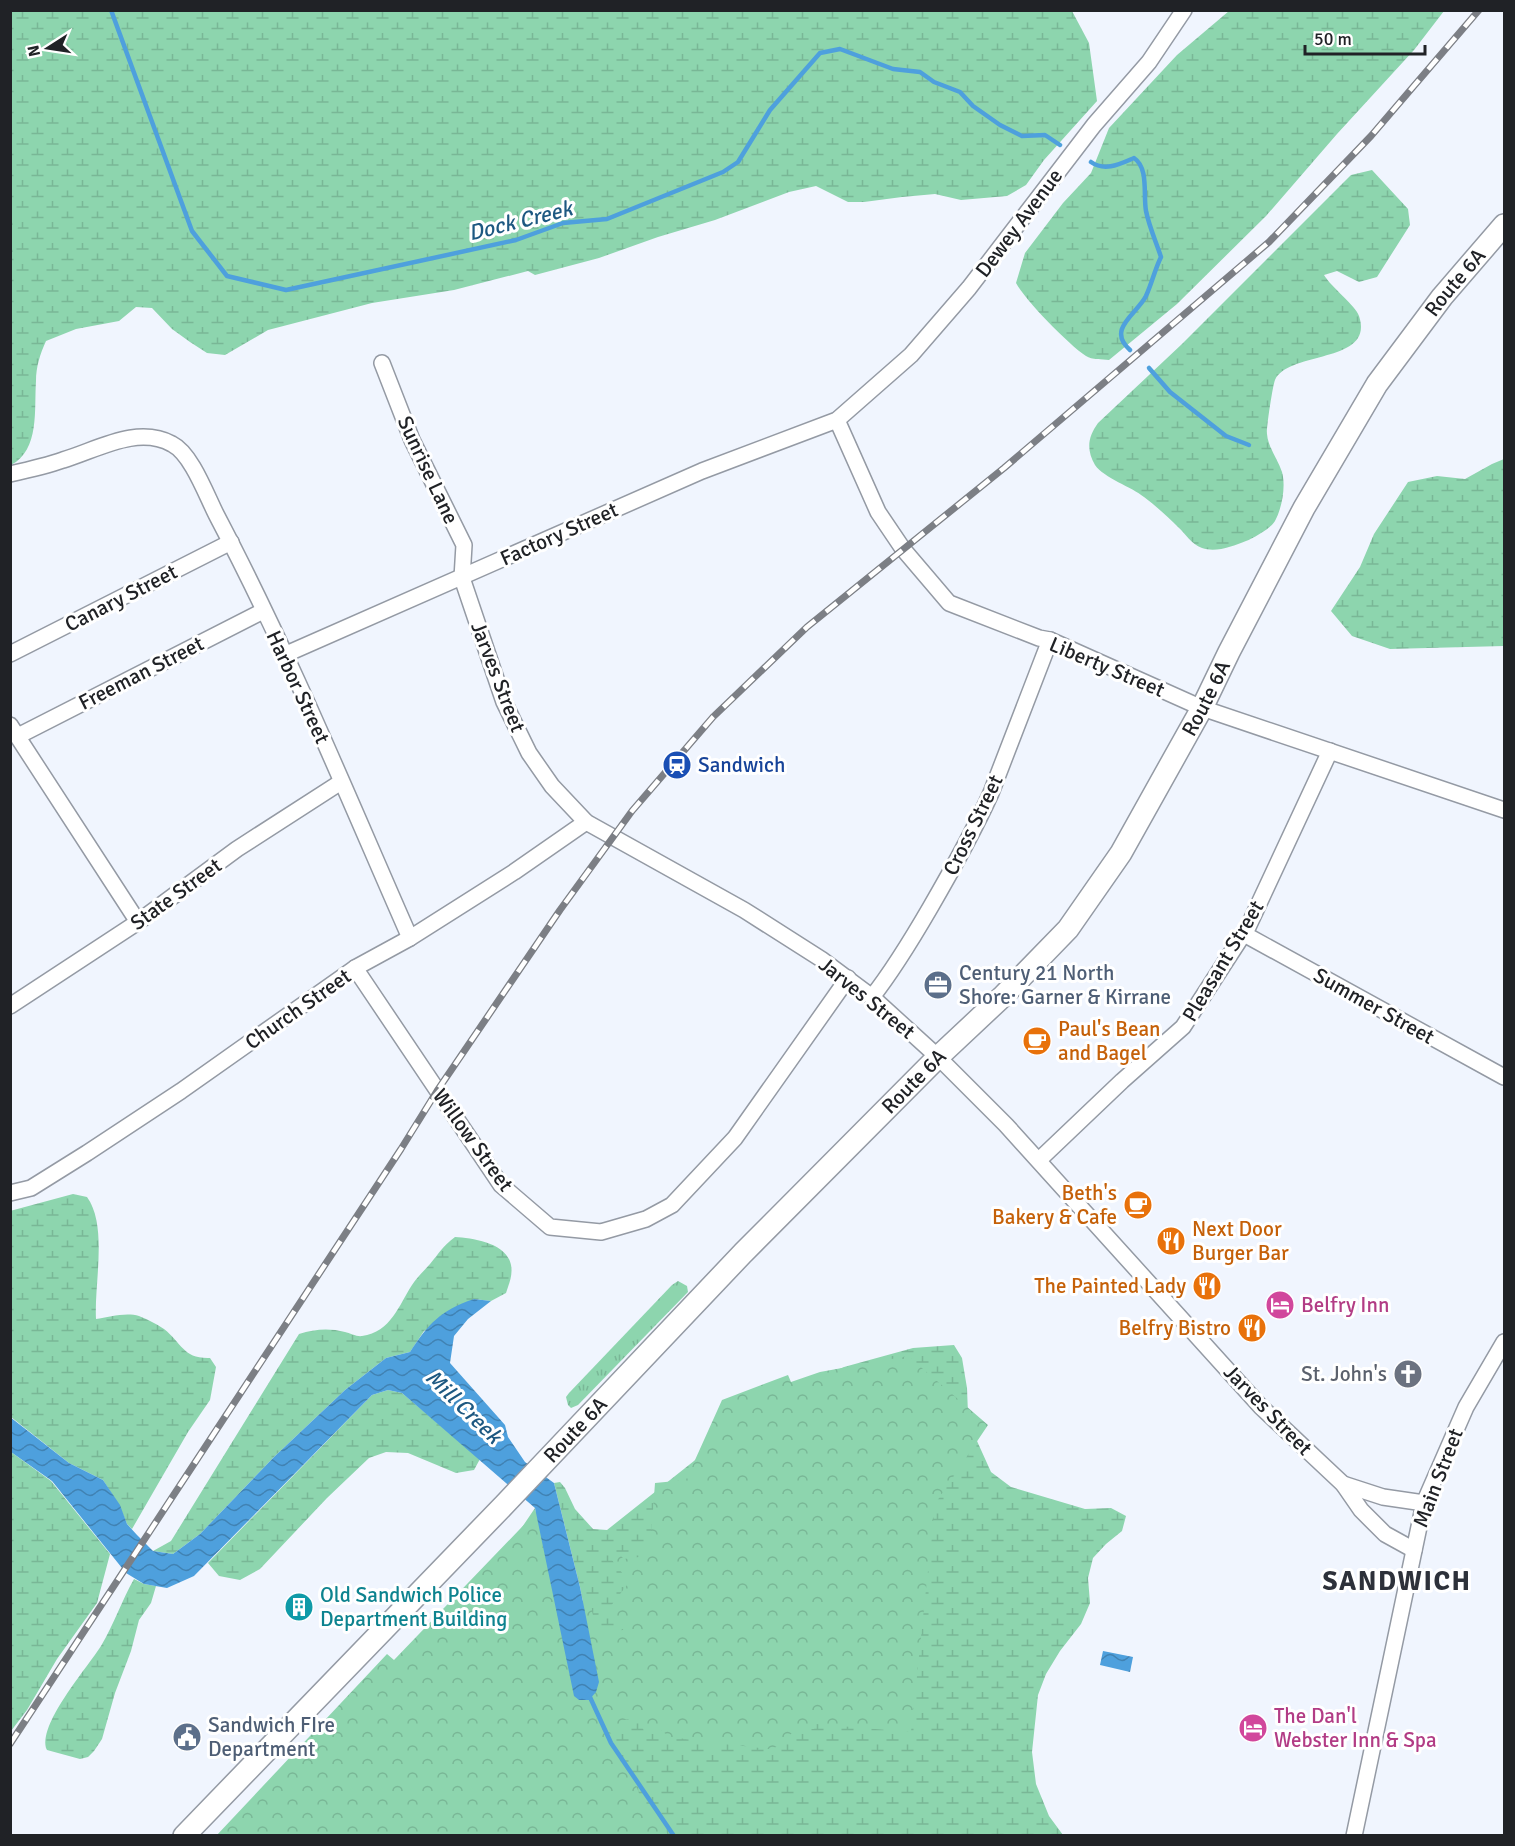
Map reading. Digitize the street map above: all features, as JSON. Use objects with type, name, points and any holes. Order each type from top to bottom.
[{"type":"main road","name":"Route 6A","points":[[184,1836],[505,1504],[736,1260],[1068,929],[1121,853],[1202,708],[1304,508],[1377,384],[1442,297],[1504,225]]},
{"type":"street","name":"Dewey Avenue","points":[[837,420],[912,355],[969,288],[1094,125],[1149,62],[1184,10]]},
{"type":"street","name":"Sunrise Lane","points":[[382,363],[412,440],[464,545],[462,578]]},
{"type":"street","name":"Factory Street","points":[[284,655],[702,471],[837,420]]},
{"type":"street","name":"Liberty Street","points":[[837,420],[878,512],[903,549],[949,603],[1039,638],[1050,640],[1202,708],[1504,810]]},
{"type":"street","name":"Harbor Street","points":[[10,474],[63,460],[127,438],[149,437],[172,444],[187,457],[231,542],[284,655],[410,938]]},
{"type":"street","name":"Canary Street","points":[[10,654],[231,542]]},
{"type":"street","name":"Jarves Street","points":[[462,578],[495,678],[515,727],[552,786],[586,822],[744,910],[848,978],[872,997],[938,1057],[1039,1160],[1261,1407],[1343,1484],[1361,1510],[1385,1534],[1414,1550]]},
{"type":"street","name":"Freeman Street","points":[[14,731],[263,611]]},
{"type":"street","name":"Cross Street","points":[[872,997],[910,941],[980,817],[1050,640]]},
{"type":"street","points":[[14,731],[138,922]]},
{"type":"street","name":"Pleasant Street","points":[[1039,1160],[1183,1027],[1244,934],[1330,751]]},
{"type":"street","name":"State Street","points":[[10,1006],[138,922],[237,849],[341,782]]},
{"type":"street","name":"Church Street","points":[[10,1193],[31,1188],[87,1153],[181,1091],[355,969],[410,938],[514,872],[586,822]]},
{"type":"street","name":"Summer Street","points":[[1244,934],[1504,1077]]},
{"type":"street","name":"Willow Street","points":[[355,969],[501,1185],[550,1227],[602,1232],[646,1219],[672,1205],[735,1138],[848,978]]},
{"type":"street","name":"Main Street","points":[[1353,1836],[1424,1503],[1466,1407],[1504,1342]]},
{"type":"street","name":"Jarves Street","points":[[1343,1484],[1383,1497],[1424,1503]]},
{"type":"green space","points":[[10,11],[1072,11],[1089,43],[1097,101],[1044,160],[1026,185],[1007,196],[961,200],[935,194],[848,202],[816,186],[789,192],[715,220],[599,258],[535,275],[528,271],[454,290],[372,303],[268,330],[225,355],[207,353],[172,329],[152,308],[136,307],[119,321],[76,329],[46,341],[37,371],[34,428],[31,439],[27,449],[11,465]]},
{"type":"green space","points":[[1229,11],[1444,11],[1414,50],[1266,216],[1177,304],[1109,360],[1088,357],[1048,322],[1016,283],[1025,253],[1063,203],[1091,173],[1109,128],[1177,55]]},
{"type":"green space","points":[[1372,170],[1408,209],[1410,225],[1377,277],[1359,282],[1337,271],[1324,275],[1359,316],[1361,331],[1355,342],[1328,355],[1296,364],[1283,371],[1275,380],[1267,434],[1269,444],[1282,472],[1284,484],[1275,521],[1270,527],[1241,543],[1219,549],[1202,548],[1144,497],[1099,470],[1090,454],[1089,443],[1092,433],[1098,423],[1182,344],[1351,175]]},
{"type":"green space","points":[[10,201],[20,218],[11,261]]},
{"type":"green space","points":[[1504,459],[1504,646],[1390,649],[1352,636],[1331,611],[1360,567],[1374,534],[1408,482],[1437,476],[1465,479]]},
{"type":"green space","points":[[73,1194],[87,1197],[97,1223],[99,1256],[96,1319],[123,1315],[139,1316],[164,1329],[188,1353],[201,1358],[210,1358],[216,1367],[210,1400],[188,1432],[132,1529],[103,1480],[69,1463],[11,1417],[10,1211]]},
{"type":"green space","points":[[455,1237],[480,1240],[503,1251],[511,1265],[506,1293],[491,1301],[474,1299],[424,1331],[410,1352],[386,1358],[345,1390],[274,1457],[200,1534],[173,1554],[153,1551],[171,1541],[299,1334],[328,1330],[360,1336],[380,1329],[393,1316],[416,1279]]},
{"type":"green space","points":[[678,1281],[687,1286],[688,1292],[578,1405],[571,1408],[566,1397],[569,1393]]},
{"type":"green space","points":[[954,1345],[962,1358],[968,1414],[991,1472],[1011,1487],[1085,1509],[1111,1508],[1126,1516],[1122,1531],[1093,1558],[1088,1578],[1090,1603],[1081,1624],[1046,1674],[1038,1695],[1032,1752],[1036,1784],[1049,1816],[1063,1835],[484,1835],[506,1551],[535,1508],[553,1586],[599,1682],[580,1587],[554,1483],[560,1482],[575,1509],[593,1529],[607,1530],[728,1434],[807,1383],[844,1367],[913,1348]]},
{"type":"green space","points":[[908,1356],[988,1425],[935,1504],[911,1732],[816,1724],[814,1729],[794,1732],[780,1746],[769,1749],[669,1737],[660,1729],[644,1730],[639,1718],[622,1720],[620,1730],[606,1735],[588,1704],[619,1759],[635,1782],[641,1799],[668,1835],[216,1836],[387,1654],[394,1660],[543,1505],[561,1605],[586,1600],[591,1604],[594,1618],[600,1629],[604,1633],[616,1633],[624,1629],[622,1621],[612,1618],[609,1613],[610,1607],[627,1585],[623,1574],[612,1560],[613,1553],[618,1553],[624,1559],[639,1557],[651,1537],[655,1483],[686,1480],[722,1400],[788,1375],[791,1382],[820,1372]]},
{"type":"green space","points":[[388,1390],[402,1393],[480,1459],[474,1470],[456,1473],[408,1453],[386,1452],[369,1458],[327,1498],[260,1569],[240,1580],[219,1576],[208,1563],[372,1395]]},
{"type":"green space","points":[[11,1452],[51,1481],[110,1554],[97,1603],[57,1659],[27,1710],[11,1731]]},
{"type":"green space","points":[[134,1579],[156,1586],[151,1603],[139,1620],[102,1739],[88,1757],[80,1759],[47,1750],[46,1740],[49,1727],[56,1712],[101,1646]]},
{"type":"water","points":[[474,1299],[491,1301],[468,1319],[454,1336],[450,1363],[505,1425],[508,1437],[525,1462],[554,1483],[580,1587],[599,1682],[596,1692],[589,1700],[579,1700],[574,1696],[535,1508],[402,1393],[388,1390],[372,1395],[194,1576],[167,1588],[144,1584],[126,1573],[52,1481],[11,1452],[10,1417],[69,1463],[103,1480],[120,1505],[127,1524],[137,1535],[153,1551],[173,1554],[200,1534],[274,1457],[345,1390],[386,1358],[410,1352],[436,1319],[453,1308]]},
{"type":"water","points":[[1103,1651],[1133,1657],[1130,1672],[1100,1665]]},
{"type":"waterway","name":"Dock Creek","points":[[111,10],[192,231],[227,276],[286,290],[516,240],[563,223],[607,219],[723,172],[738,162],[770,110],[820,53],[840,49],[893,69],[920,72],[934,82],[960,92],[973,106],[1000,125],[1022,136],[1045,135],[1060,145]]},
{"type":"waterway","name":"Dock Creek","points":[[1091,162],[1107,167],[1134,158],[1139,162],[1144,175],[1147,217],[1161,257],[1146,296],[1122,328],[1123,342],[1130,350]]},
{"type":"waterway","name":"Dock Creek","points":[[1149,368],[1170,392],[1226,436],[1249,445]]},
{"type":"waterway","name":"Mill Creek","points":[[589,1695],[611,1743],[674,1836]]},
{"type":"railway","points":[[10,1744],[437,1091],[560,910],[632,811],[713,717],[807,627],[1004,468],[1269,242],[1371,136],[1479,10]]},
{"type":"place","name":"Sandwich","points":[[677,765]]},
{"type":"place","name":"Century 21 North Shore: Garner & Kirrane","points":[[938,985]]},
{"type":"place","name":"Paul's Bean and Bagel","points":[[1037,1041]]},
{"type":"place","name":"Beth's Bakery & Cafe","points":[[1138,1205]]},
{"type":"place","name":"Next Door Burger Bar","points":[[1171,1241]]},
{"type":"place","name":"The Painted Lady","points":[[1207,1286]]},
{"type":"place","name":"Belfry Inn","points":[[1280,1305]]},
{"type":"place","name":"Belfry Bistro","points":[[1252,1328]]},
{"type":"place","name":"St. John's","points":[[1408,1374]]},
{"type":"place","name":"Old Sandwich Police Department Building","points":[[299,1607]]},
{"type":"place","name":"The Dan'l Webster Inn & Spa","points":[[1253,1728]]},
{"type":"place","name":"Sandwich FIre Department","points":[[187,1737]]},
{"type":"district","name":"SANDWICH","points":[[1397,1581]]}]
